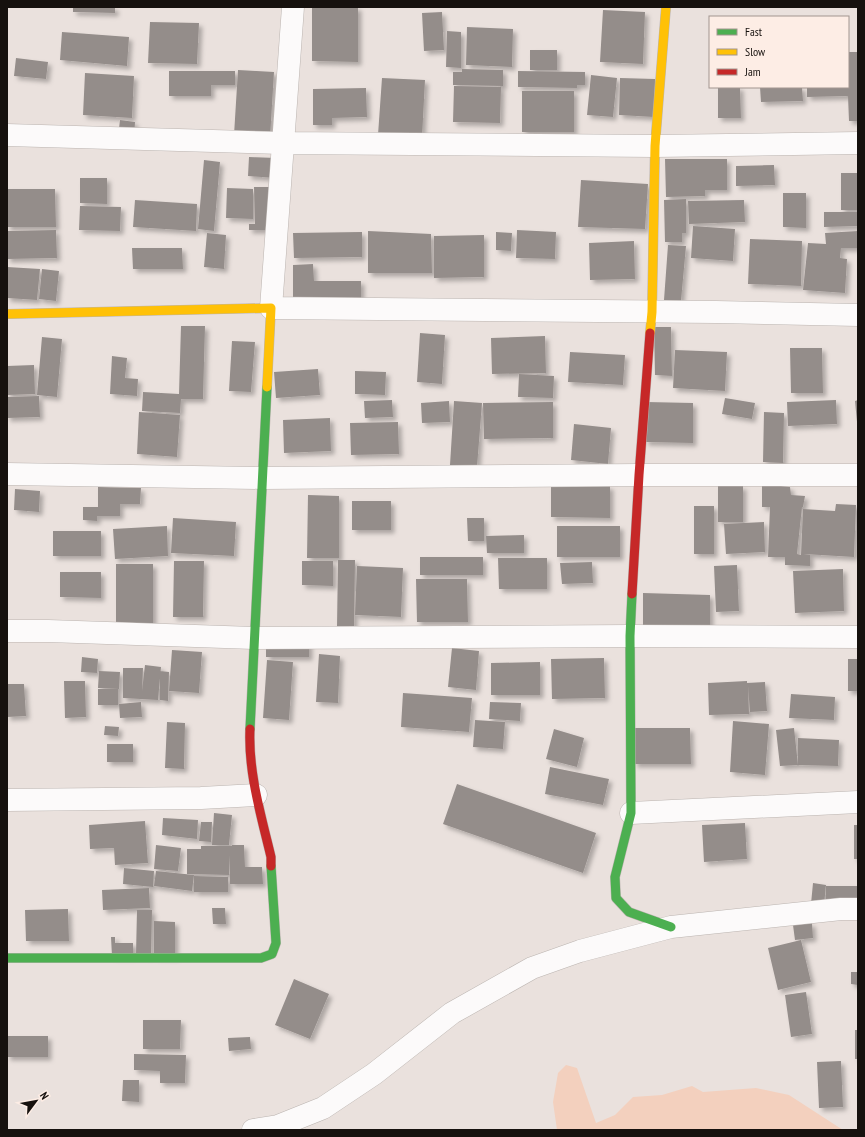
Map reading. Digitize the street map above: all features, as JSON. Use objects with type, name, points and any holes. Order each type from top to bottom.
[{"type":"street","points":[[7,958],[261,958],[272,954],[276,943],[272,857],[256,795],[249,745],[271,308],[293,7]]},
{"type":"street","points":[[666,7],[656,146],[652,312],[638,475],[630,636],[632,813],[615,877],[616,898],[629,912],[671,927]]},
{"type":"street","points":[[7,135],[283,143],[656,146],[858,143]]},
{"type":"street","points":[[7,314],[271,308],[858,315]]},
{"type":"street","points":[[7,474],[263,478],[858,475]]},
{"type":"street","points":[[7,632],[48,631],[254,638],[630,636],[858,637]]},
{"type":"street","points":[[7,800],[202,798],[256,795]]},
{"type":"street","points":[[632,813],[858,802]]},
{"type":"street","points":[[253,1130],[278,1126],[323,1108],[374,1074],[452,1013],[532,968],[580,951],[671,927],[841,909],[858,909]]},
{"type":"shaded area","points":[[566,1065],[577,1068],[596,1123],[615,1115],[633,1097],[662,1095],[692,1086],[703,1092],[756,1088],[789,1095],[843,1130],[557,1130],[553,1102],[558,1073]]},
{"type":"building","points":[[73,7],[115,7],[115,13],[73,12]]},
{"type":"building","points":[[312,7],[358,7],[358,62],[312,61]]},
{"type":"building","points":[[603,10],[645,12],[643,64],[600,62]]},
{"type":"building","points":[[442,12],[444,50],[424,51],[422,13]]},
{"type":"building","points":[[150,22],[199,23],[197,64],[148,63]]},
{"type":"building","points":[[467,27],[513,29],[512,67],[466,65]]},
{"type":"building","points":[[447,31],[461,32],[461,68],[446,67]]},
{"type":"building","points":[[62,32],[129,37],[127,66],[60,60]]},
{"type":"building","points":[[530,50],[557,50],[557,70],[530,70]]},
{"type":"building","points":[[849,52],[858,52],[858,121],[849,121],[848,96],[807,97],[807,88],[849,88]]},
{"type":"building","points":[[16,58],[48,62],[46,79],[14,76]]},
{"type":"building","points":[[462,69],[503,70],[503,86],[453,85],[453,72],[462,72]]},
{"type":"building","points":[[238,70],[274,72],[270,138],[234,135]]},
{"type":"building","points":[[169,71],[235,71],[235,85],[211,85],[211,96],[169,96]]},
{"type":"building","points":[[518,71],[585,72],[585,85],[577,85],[577,88],[518,87]]},
{"type":"building","points":[[85,73],[134,76],[132,118],[83,115]]},
{"type":"building","points":[[591,75],[617,78],[613,117],[587,115]]},
{"type":"building","points":[[382,78],[425,80],[422,138],[378,135]]},
{"type":"building","points":[[620,78],[655,79],[654,117],[619,115]]},
{"type":"building","points":[[454,86],[501,87],[500,123],[453,122]]},
{"type":"building","points":[[366,88],[367,117],[332,118],[332,125],[313,125],[313,89]]},
{"type":"building","points":[[718,88],[740,88],[741,118],[718,118]]},
{"type":"building","points":[[760,88],[802,88],[803,101],[761,102]]},
{"type":"building","points":[[522,91],[574,91],[574,132],[522,132]]},
{"type":"building","points":[[120,120],[135,122],[134,139],[118,137]]},
{"type":"building","points":[[249,157],[276,158],[275,178],[248,176]]},
{"type":"building","points":[[665,159],[727,159],[727,190],[705,190],[705,196],[666,197]]},
{"type":"building","points":[[204,160],[220,162],[214,231],[198,229]]},
{"type":"building","points":[[774,165],[775,185],[736,186],[736,166]]},
{"type":"building","points":[[841,173],[858,173],[858,210],[841,210]]},
{"type":"building","points":[[80,178],[107,178],[107,204],[80,203]]},
{"type":"building","points":[[581,180],[648,184],[645,229],[578,227]]},
{"type":"building","points":[[254,187],[272,187],[272,230],[249,230],[249,224],[255,224]]},
{"type":"building","points":[[227,188],[253,189],[253,219],[226,218]]},
{"type":"building","points":[[7,189],[55,189],[56,227],[7,227]]},
{"type":"building","points":[[783,193],[806,193],[806,228],[783,227]]},
{"type":"building","points":[[686,199],[686,233],[682,233],[682,242],[665,242],[664,200]]},
{"type":"building","points":[[135,200],[197,204],[196,231],[133,227]]},
{"type":"building","points":[[744,200],[745,222],[689,224],[688,201]]},
{"type":"building","points":[[80,206],[121,207],[120,231],[79,230]]},
{"type":"building","points":[[824,212],[858,212],[858,226],[824,227]]},
{"type":"building","points":[[693,226],[735,229],[733,261],[691,258]]},
{"type":"building","points":[[56,230],[57,258],[7,259],[7,231]]},
{"type":"building","points":[[517,230],[556,232],[555,259],[516,258]]},
{"type":"building","points":[[368,231],[431,234],[432,273],[368,273]]},
{"type":"building","points":[[858,231],[858,248],[841,248],[840,258],[847,259],[845,293],[803,290],[808,243],[826,244],[825,233]]},
{"type":"building","points":[[362,232],[362,257],[294,258],[293,233]]},
{"type":"building","points":[[496,232],[512,233],[511,251],[496,250]]},
{"type":"building","points":[[207,233],[226,235],[224,269],[204,267]]},
{"type":"building","points":[[484,235],[484,277],[434,278],[434,236]]},
{"type":"building","points":[[750,239],[802,241],[801,286],[748,284]]},
{"type":"building","points":[[634,241],[635,279],[590,280],[589,243]]},
{"type":"building","points":[[668,245],[686,246],[681,301],[664,300]]},
{"type":"building","points":[[132,248],[182,248],[183,269],[133,269]]},
{"type":"building","points":[[313,264],[314,281],[361,281],[361,302],[293,303],[293,265]]},
{"type":"building","points":[[7,267],[40,269],[37,300],[7,298]]},
{"type":"building","points":[[42,269],[59,271],[56,301],[39,299]]},
{"type":"building","points":[[181,326],[205,326],[203,399],[181,399],[180,413],[142,411],[143,392],[179,394]]},
{"type":"building","points":[[654,327],[671,327],[672,376],[655,375]]},
{"type":"building","points":[[420,333],[445,335],[442,384],[417,382]]},
{"type":"building","points":[[545,336],[546,373],[492,374],[491,338]]},
{"type":"building","points":[[42,337],[62,339],[57,397],[37,395]]},
{"type":"building","points":[[232,341],[255,342],[251,392],[229,391]]},
{"type":"building","points":[[790,348],[822,348],[823,393],[791,393]]},
{"type":"building","points":[[675,350],[727,352],[725,391],[673,388]]},
{"type":"building","points":[[570,352],[625,355],[623,385],[568,382]]},
{"type":"building","points":[[112,356],[127,358],[125,378],[138,379],[137,396],[110,394]]},
{"type":"building","points":[[34,365],[35,394],[7,395],[7,366]]},
{"type":"building","points":[[318,369],[320,395],[276,398],[274,372]]},
{"type":"building","points":[[355,371],[386,372],[385,395],[355,394]]},
{"type":"building","points":[[519,374],[554,376],[553,398],[518,397]]},
{"type":"building","points":[[39,396],[40,417],[7,418],[7,397]]},
{"type":"building","points":[[725,398],[755,403],[752,419],[722,414]]},
{"type":"building","points":[[392,400],[393,417],[365,418],[364,401]]},
{"type":"building","points":[[836,400],[837,424],[788,426],[787,402]]},
{"type":"building","points":[[858,400],[858,422],[857,422],[855,401]]},
{"type":"building","points":[[449,401],[450,422],[422,423],[421,403]]},
{"type":"building","points":[[454,401],[482,403],[477,467],[450,465]]},
{"type":"building","points":[[553,402],[553,438],[484,439],[483,403]]},
{"type":"building","points":[[646,402],[693,403],[693,443],[645,442]]},
{"type":"building","points":[[139,412],[180,415],[177,457],[137,454]]},
{"type":"building","points":[[764,412],[784,413],[783,463],[763,462]]},
{"type":"building","points":[[330,418],[331,451],[284,453],[283,420]]},
{"type":"building","points":[[398,422],[399,454],[351,455],[350,423]]},
{"type":"building","points":[[574,424],[611,428],[608,464],[571,460]]},
{"type":"building","points":[[762,484],[790,487],[791,495],[805,496],[802,507],[797,554],[801,555],[803,509],[835,511],[836,504],[856,505],[854,557],[804,554],[810,555],[810,566],[785,565],[785,557],[768,557],[770,507],[762,507]]},
{"type":"building","points":[[551,485],[610,486],[610,518],[551,517]]},
{"type":"building","points":[[718,486],[743,486],[743,522],[718,522]]},
{"type":"building","points":[[98,487],[141,488],[140,504],[120,504],[120,516],[97,516],[97,521],[83,520],[83,507],[98,507]]},
{"type":"building","points":[[15,489],[40,491],[39,512],[14,510]]},
{"type":"building","points":[[308,495],[339,496],[339,558],[307,558]]},
{"type":"building","points":[[352,501],[391,501],[391,530],[352,530]]},
{"type":"building","points":[[694,506],[714,506],[714,554],[694,554]]},
{"type":"building","points":[[173,518],[236,522],[234,556],[171,553]]},
{"type":"building","points":[[467,518],[484,518],[484,541],[468,541]]},
{"type":"building","points":[[764,522],[765,552],[726,554],[724,524]]},
{"type":"building","points":[[167,526],[168,556],[115,559],[113,529]]},
{"type":"building","points":[[557,526],[620,526],[620,557],[557,557]]},
{"type":"building","points":[[53,531],[101,531],[101,556],[53,556]]},
{"type":"building","points":[[524,535],[524,553],[487,553],[486,536]]},
{"type":"building","points":[[420,557],[483,557],[483,575],[420,575]]},
{"type":"building","points":[[498,558],[547,558],[547,589],[499,589]]},
{"type":"building","points":[[338,560],[355,560],[354,627],[337,627]]},
{"type":"building","points":[[174,561],[204,561],[203,617],[173,617]]},
{"type":"building","points":[[302,561],[333,561],[333,586],[302,585]]},
{"type":"building","points":[[592,562],[593,583],[562,584],[560,563]]},
{"type":"building","points":[[116,564],[153,564],[153,627],[116,626]]},
{"type":"building","points":[[737,565],[739,611],[716,612],[714,566]]},
{"type":"building","points":[[357,566],[403,568],[401,617],[355,615]]},
{"type":"building","points":[[843,569],[844,611],[795,613],[793,571]]},
{"type":"building","points":[[60,572],[101,572],[101,598],[60,597]]},
{"type":"building","points":[[416,579],[467,579],[468,622],[417,622]]},
{"type":"building","points":[[643,593],[710,595],[710,628],[643,627]]},
{"type":"building","points":[[266,642],[309,642],[309,657],[266,657]]},
{"type":"building","points":[[452,648],[479,651],[476,690],[448,687]]},
{"type":"building","points":[[172,650],[202,652],[199,693],[169,691]]},
{"type":"building","points":[[319,654],[340,656],[338,703],[316,702]]},
{"type":"building","points":[[82,657],[98,659],[97,673],[81,672]]},
{"type":"building","points":[[604,658],[605,698],[552,699],[551,659]]},
{"type":"building","points":[[848,659],[858,659],[858,691],[848,691]]},
{"type":"building","points":[[267,660],[293,662],[289,720],[263,718]]},
{"type":"building","points":[[540,662],[540,695],[491,695],[491,663]]},
{"type":"building","points":[[145,665],[161,667],[158,700],[123,698],[123,668],[143,668],[142,691]]},
{"type":"building","points":[[99,671],[120,672],[119,689],[98,688]]},
{"type":"building","points":[[160,671],[169,672],[168,701],[160,700]]},
{"type":"building","points":[[64,681],[85,681],[86,717],[65,718]]},
{"type":"building","points":[[747,681],[747,683],[765,682],[767,711],[750,712],[748,686],[749,714],[709,715],[708,683]]},
{"type":"building","points":[[7,684],[24,684],[26,716],[7,717]]},
{"type":"building","points":[[98,689],[118,689],[118,705],[98,705]]},
{"type":"building","points":[[403,693],[472,698],[469,732],[401,727]]},
{"type":"building","points":[[791,694],[835,697],[834,720],[789,718]]},
{"type":"building","points":[[141,702],[142,717],[120,718],[119,704]]},
{"type":"building","points":[[490,702],[521,703],[520,721],[489,719]]},
{"type":"building","points":[[475,720],[505,722],[503,749],[473,747]]},
{"type":"building","points":[[733,721],[769,724],[765,775],[730,772]]},
{"type":"building","points":[[167,722],[185,723],[184,769],[165,768]]},
{"type":"building","points":[[105,726],[119,727],[118,736],[104,735]]},
{"type":"building","points":[[633,728],[690,728],[691,764],[634,764]]},
{"type":"building","points":[[794,728],[798,765],[780,766],[776,730]]},
{"type":"building","points":[[554,729],[584,738],[577,767],[546,759]]},
{"type":"building","points":[[798,738],[839,740],[838,766],[798,765]]},
{"type":"building","points":[[107,744],[133,744],[133,762],[107,762]]},
{"type":"building","points":[[550,767],[609,779],[603,805],[545,794]]},
{"type":"building","points":[[457,784],[596,833],[583,873],[443,824]]},
{"type":"building","points":[[214,813],[232,815],[229,845],[212,845]]},
{"type":"building","points":[[163,818],[198,820],[197,839],[162,835]]},
{"type":"building","points":[[145,821],[148,863],[115,865],[114,848],[90,849],[89,825]]},
{"type":"building","points":[[201,822],[212,822],[211,842],[199,841]]},
{"type":"building","points":[[745,823],[747,859],[704,862],[702,825]]},
{"type":"building","points":[[854,825],[858,825],[858,859],[854,859]]},
{"type":"building","points":[[156,845],[181,848],[178,871],[154,869]]},
{"type":"building","points":[[244,845],[245,867],[262,867],[263,884],[230,884],[230,855],[229,875],[187,874],[187,849],[201,849],[201,846]]},
{"type":"building","points":[[124,868],[154,871],[153,887],[123,884]]},
{"type":"building","points":[[156,871],[194,875],[192,891],[154,886]]},
{"type":"building","points":[[194,876],[228,877],[228,892],[194,892]]},
{"type":"building","points":[[813,883],[826,885],[824,905],[811,904]]},
{"type":"building","points":[[826,886],[858,886],[858,905],[826,904]]},
{"type":"building","points":[[149,888],[150,908],[103,910],[102,890]]},
{"type":"building","points":[[212,908],[225,908],[226,924],[213,924]]},
{"type":"building","points":[[68,909],[69,941],[26,941],[25,910]]},
{"type":"building","points":[[137,910],[152,910],[151,956],[136,955]]},
{"type":"building","points":[[154,921],[175,922],[175,957],[154,956]]},
{"type":"building","points":[[812,923],[813,938],[795,940],[793,925]]},
{"type":"building","points":[[111,937],[115,937],[115,943],[133,943],[133,956],[112,956]]},
{"type":"building","points":[[801,940],[811,982],[778,990],[768,948]]},
{"type":"building","points":[[851,972],[858,972],[858,985],[851,984]]},
{"type":"building","points":[[294,979],[329,994],[310,1039],[275,1025]]},
{"type":"building","points":[[806,992],[812,1034],[791,1037],[785,995]]},
{"type":"building","points":[[143,1020],[181,1020],[180,1049],[143,1049]]},
{"type":"building","points":[[855,1030],[858,1030],[858,1059],[855,1059]]},
{"type":"building","points":[[7,1036],[48,1036],[48,1057],[7,1057]]},
{"type":"building","points":[[250,1037],[251,1049],[229,1051],[228,1038]]},
{"type":"building","points":[[134,1054],[186,1055],[185,1083],[160,1083],[160,1071],[134,1070]]},
{"type":"building","points":[[841,1061],[843,1107],[819,1108],[817,1062]]},
{"type":"building","points":[[123,1080],[139,1080],[139,1102],[122,1101]]},
{"type":"traffic: fast","points":[[250,729],[267,387]]},
{"type":"traffic: fast","points":[[632,594],[630,636],[631,813],[615,877],[616,898],[629,912],[671,927]]},
{"type":"traffic: fast","points":[[7,958],[261,958],[272,954],[276,943],[271,866]]},
{"type":"traffic: slow","points":[[650,333],[652,312],[655,146],[666,7]]},
{"type":"traffic: slow","points":[[7,314],[271,308],[267,387]]},
{"type":"traffic: jam","points":[[632,594],[639,475],[650,333]]},
{"type":"traffic: jam","points":[[250,729],[253,777],[271,857],[271,866]]}]
